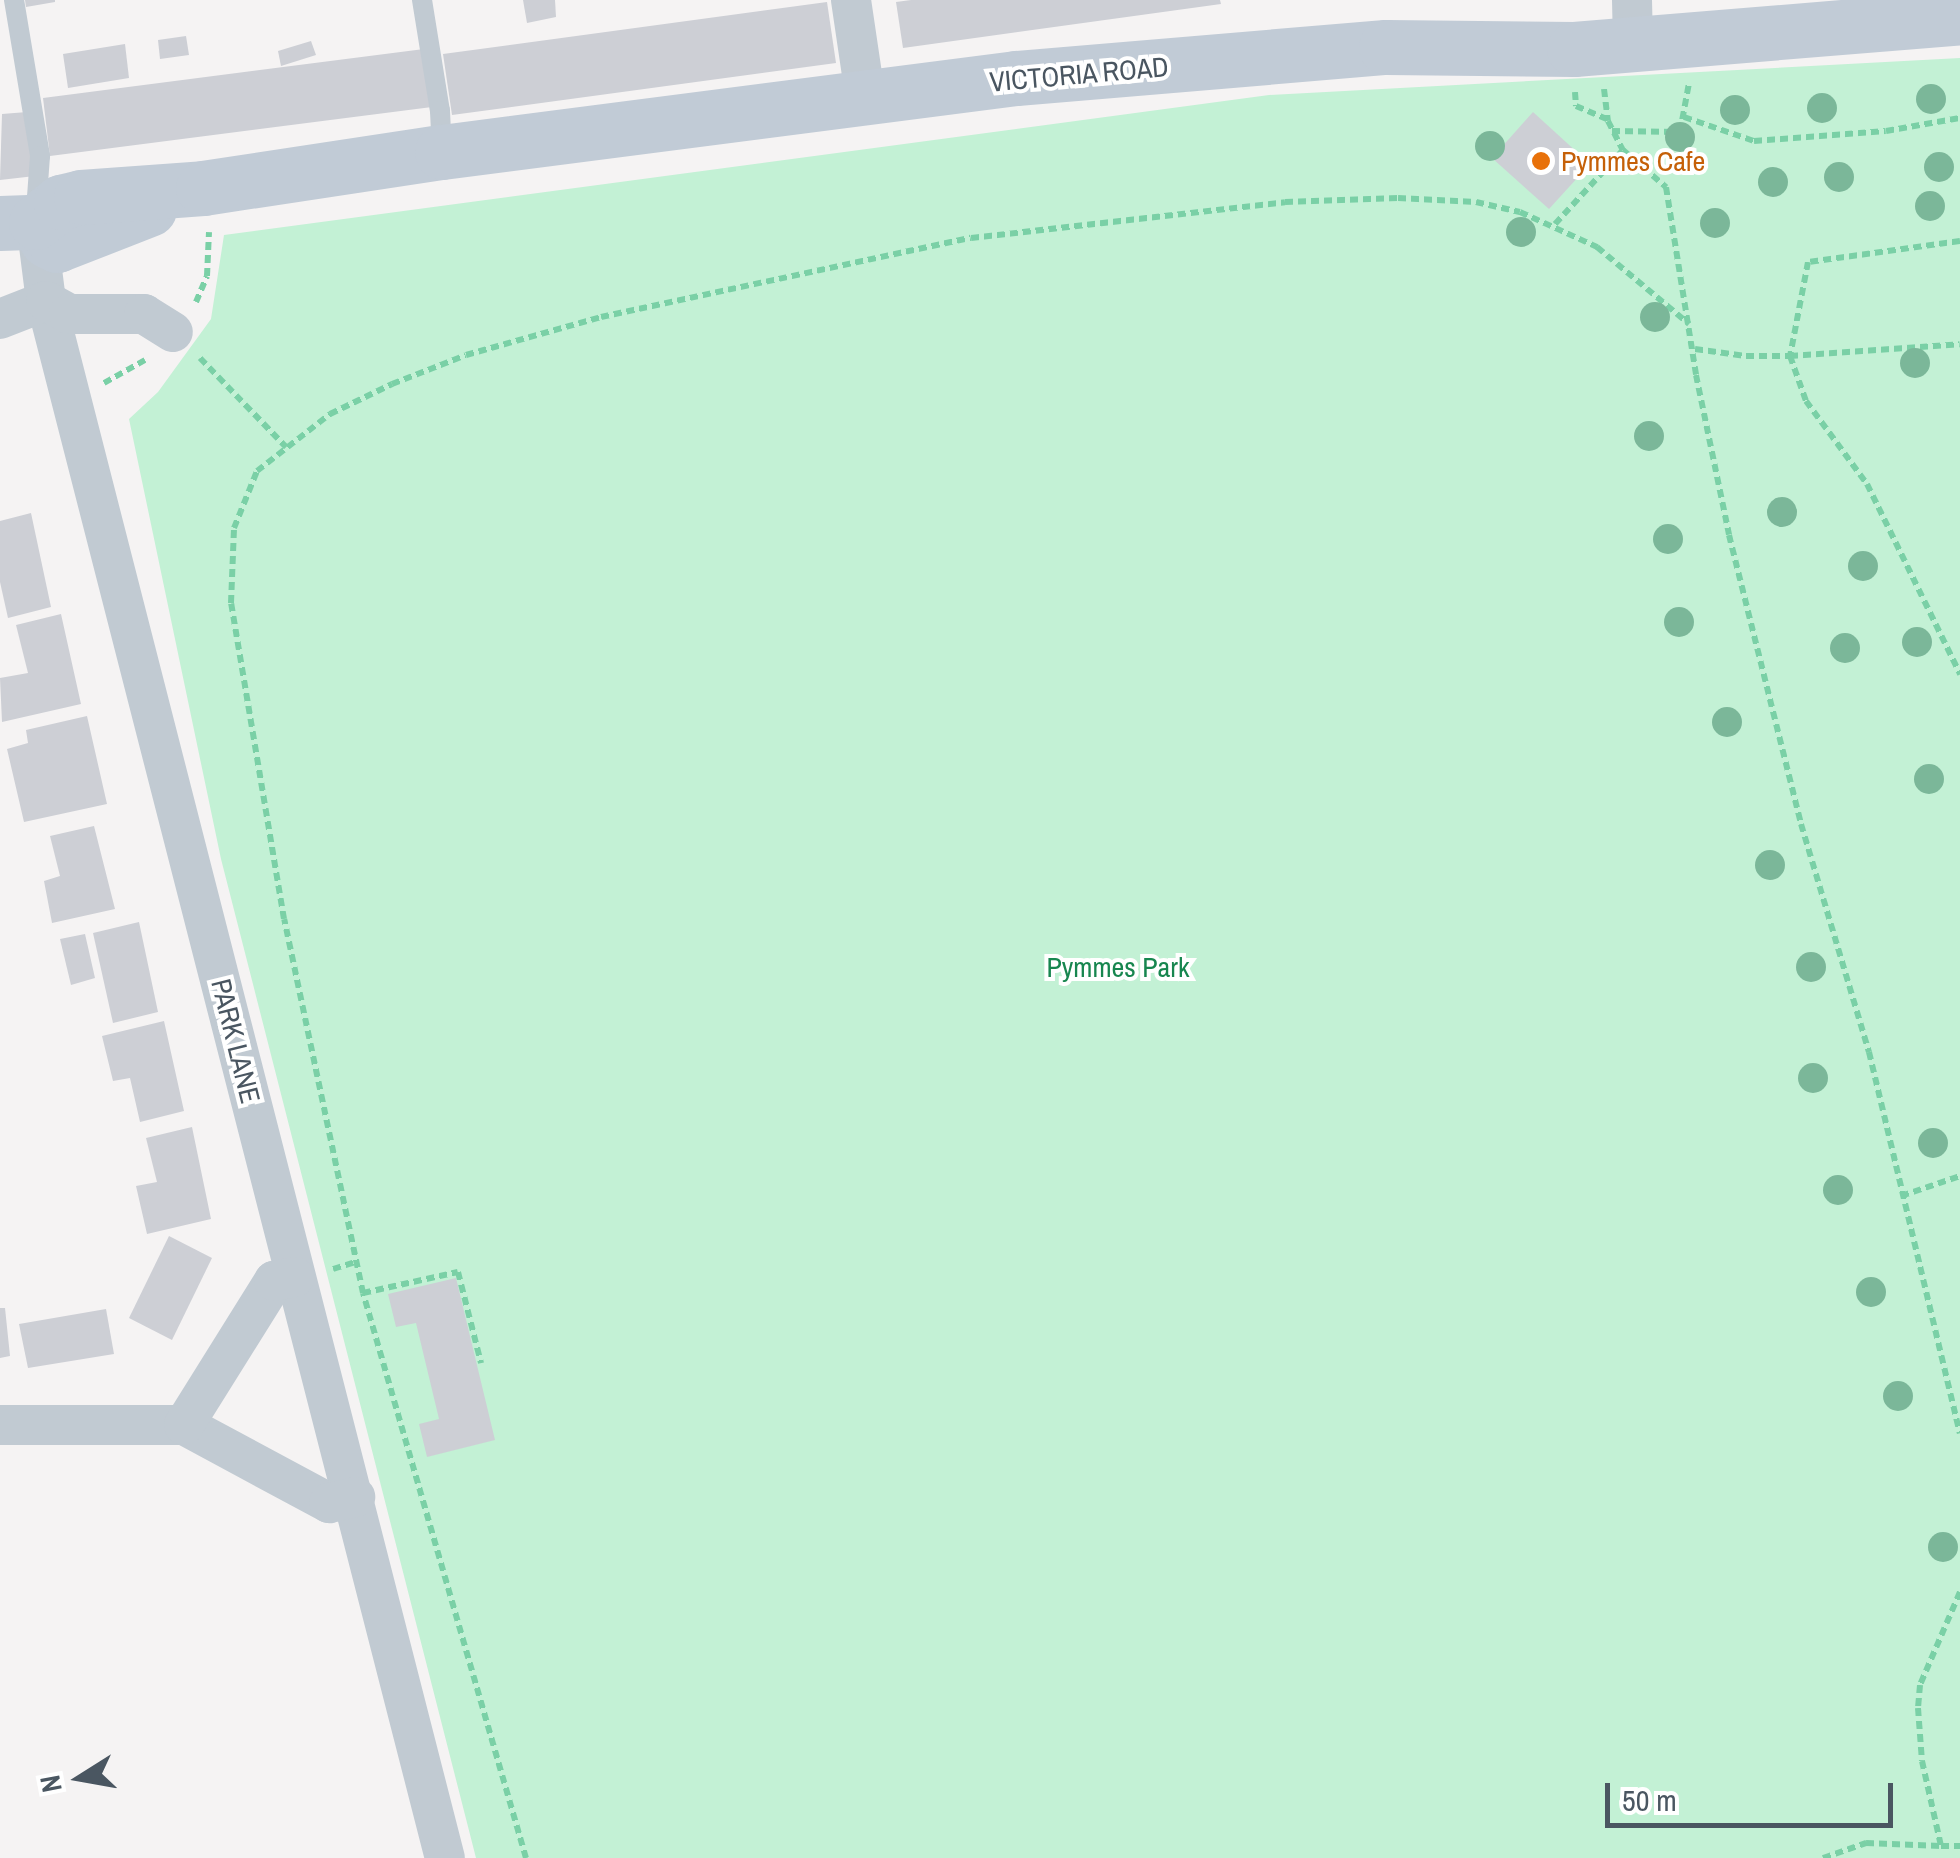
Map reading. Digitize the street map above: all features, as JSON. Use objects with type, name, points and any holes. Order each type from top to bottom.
[{"type":"street","points":[[851,0],[865,95]]},
{"type":"street","name":"VICTORIA ROAD","points":[[18,222],[81,197],[204,188],[865,95],[1386,47],[1574,50],[1633,22],[1960,17]]},
{"type":"street","name":"PARK LANE","points":[[18,222],[46,301],[295,1277],[355,1497],[444,1858]]},
{"type":"street","points":[[0,319],[46,301],[70,314],[144,314],[174,332]]},
{"type":"street","points":[[184,1425],[274,1281],[295,1277]]},
{"type":"street","points":[[0,1425],[184,1425],[329,1503],[355,1497]]},
{"type":"lane","points":[[14,0],[40,156],[18,222]]},
{"type":"lane","points":[[422,0],[440,111],[442,152]]},
{"type":"path","points":[[1611,131],[1680,132],[1689,73]]},
{"type":"path","points":[[1575,81],[1576,106],[1608,119],[1623,150],[1666,187],[1696,374],[1729,535],[1800,824],[1869,1052],[1960,1433]]},
{"type":"path","points":[[1684,118],[1754,141],[1886,131],[1960,118]]},
{"type":"path","points":[[1555,224],[1623,150]]},
{"type":"path","points":[[526,1858],[364,1294],[284,919],[231,604],[234,528],[257,471],[330,414],[466,355],[600,317],[972,238],[1285,202],[1398,198],[1476,202],[1555,224],[1597,247],[1689,324]]},
{"type":"path","points":[[1960,242],[1808,262],[1790,356],[1806,401],[1867,484],[1960,674]]},
{"type":"path","points":[[174,332],[286,447]]},
{"type":"path","points":[[1695,349],[1746,356],[1790,356],[1960,344]]},
{"type":"path","points":[[1901,1196],[1960,1176]]},
{"type":"path","points":[[364,1294],[458,1272],[481,1363]]},
{"type":"path","points":[[1940,1846],[1922,1761],[1919,1696],[1929,1660],[1960,1592]]},
{"type":"path","points":[[1823,1858],[1866,1843],[1960,1846]]},
{"type":"green space","name":"Pymmes Park","points":[[1960,58],[1960,1858],[476,1858],[221,859],[129,419],[158,392],[211,319],[224,235],[1269,95]]},
{"type":"building","points":[[25,0],[55,0],[55,2],[26,7]]},
{"type":"building","points":[[523,0],[555,0],[556,17],[527,23]]},
{"type":"building","points":[[1220,0],[1221,4],[903,48],[896,2]]},
{"type":"building","points":[[827,2],[836,63],[452,115],[443,54]]},
{"type":"building","points":[[186,36],[189,55],[160,59],[158,40]]},
{"type":"building","points":[[311,41],[316,55],[281,66],[278,51]]},
{"type":"building","points":[[125,44],[129,78],[68,88],[63,54]]},
{"type":"building","points":[[424,49],[432,107],[50,156],[43,98]]},
{"type":"building","points":[[27,112],[35,176],[0,180],[2,114]]},
{"type":"building","name":"Pymmes Cafe","points":[[1533,112],[1590,164],[1549,209],[1492,158]]},
{"type":"building","points":[[31,513],[51,607],[8,618],[0,582],[0,521]]},
{"type":"building","points":[[61,614],[81,704],[2,722],[0,678],[28,673],[16,625]]},
{"type":"building","points":[[87,716],[107,804],[24,822],[7,749],[28,743],[26,730]]},
{"type":"building","points":[[94,826],[115,909],[52,923],[44,881],[60,876],[50,836]]},
{"type":"building","points":[[139,922],[158,1012],[113,1023],[93,933]]},
{"type":"building","points":[[85,934],[95,978],[71,985],[60,939]]},
{"type":"building","points":[[164,1021],[184,1111],[140,1122],[130,1078],[113,1081],[102,1036]]},
{"type":"building","points":[[192,1127],[211,1219],[147,1234],[136,1186],[157,1182],[146,1138]]},
{"type":"building","points":[[169,1236],[212,1258],[172,1340],[129,1318]]},
{"type":"building","points":[[456,1278],[495,1440],[427,1457],[419,1424],[439,1419],[416,1323],[396,1327],[388,1294]]},
{"type":"building","points":[[0,1308],[5,1308],[10,1356],[0,1358]]},
{"type":"building","points":[[106,1309],[114,1354],[28,1368],[19,1324]]},
{"type":"place","name":"Pymmes Cafe","points":[[1541,161]]}]
